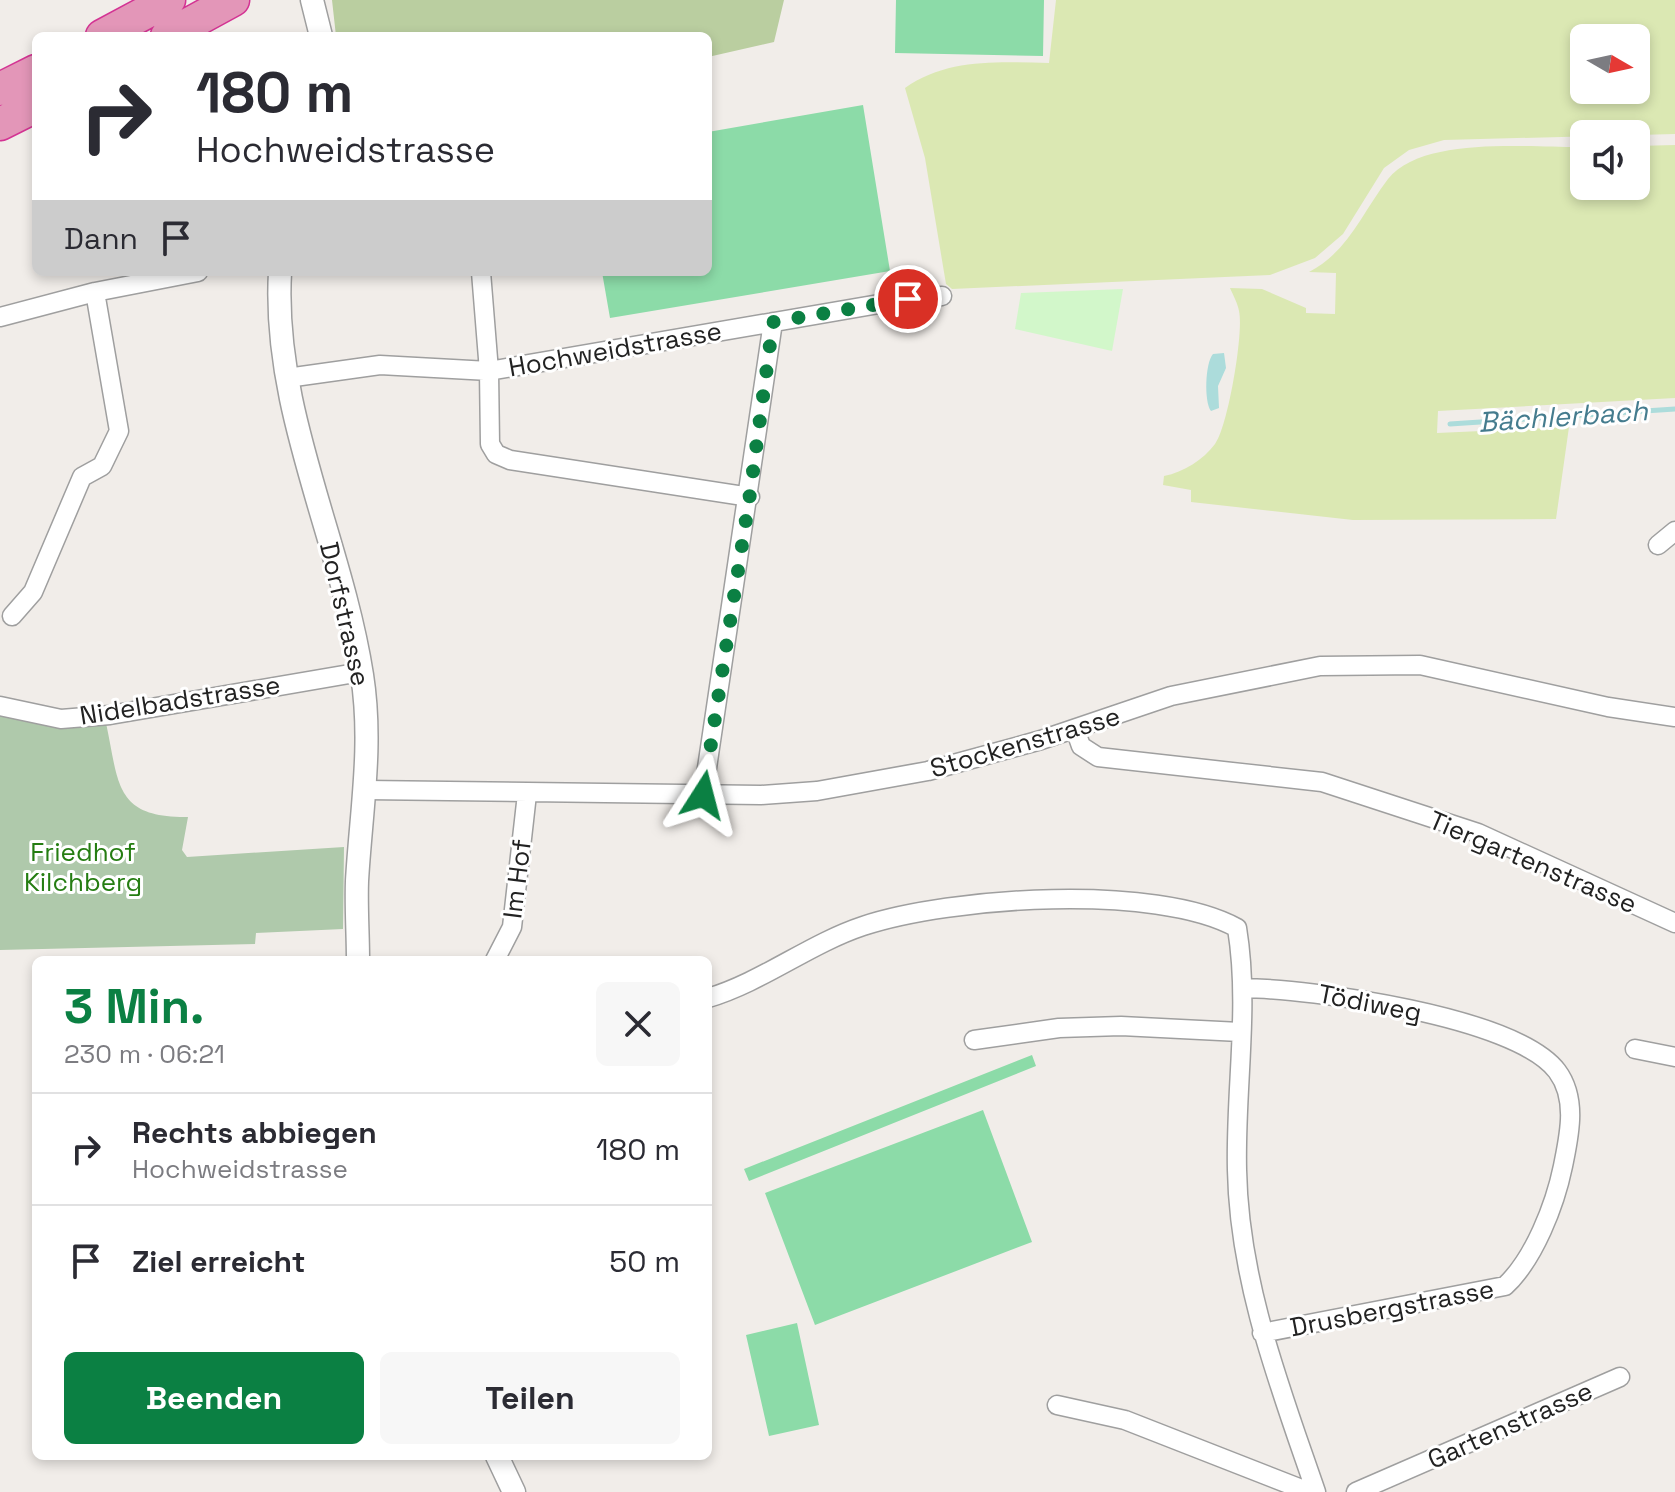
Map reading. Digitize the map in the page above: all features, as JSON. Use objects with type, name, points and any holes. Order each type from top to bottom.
[{"type":"highway","points":[[109,32],[169,0]]},
{"type":"highway","points":[[174,32],[233,0]]},
{"type":"highway","points":[[0,89],[32,73]]},
{"type":"highway","points":[[0,124],[32,108]]},
{"type":"street","points":[[0,317],[95,292],[177,276]]},
{"type":"street","name":"Dorfstrasse","points":[[280,276],[279,316],[287,378],[361,672],[368,737],[357,885],[358,956]]},
{"type":"street","points":[[481,276],[489,371],[490,444],[496,454],[510,460],[750,497]]},
{"type":"street","points":[[12,616],[33,592],[82,477],[102,466],[119,431],[95,292]]},
{"type":"street","name":"Hochweidstrasse","points":[[287,378],[380,365],[489,371],[942,296]]},
{"type":"street","points":[[703,795],[750,497],[773,322]]},
{"type":"street","points":[[1658,545],[1675,531]]},
{"type":"street","name":"Stockenstrasse","points":[[366,790],[703,795],[775,794],[872,783],[928,771],[1075,729],[1171,696],[1320,666],[1376,663],[1420,665],[1598,705],[1675,717]]},
{"type":"street","name":"Nidelbadstrasse","points":[[0,706],[61,719],[110,715],[361,672]]},
{"type":"street","name":"Tiergartenstrasse","points":[[1075,729],[1081,746],[1098,757],[1322,782],[1400,806],[1478,833],[1675,923]]},
{"type":"street","name":"Im Hof","points":[[497,956],[512,927],[527,794]]},
{"type":"street","points":[[712,996],[814,945],[865,925],[970,903],[1021,900],[1137,903],[1199,912],[1237,928],[1243,988],[1237,1169],[1245,1258],[1262,1333],[1316,1492]]},
{"type":"street","name":"Tödiweg","points":[[1243,988],[1287,988],[1390,1004],[1495,1034]]},
{"type":"street","points":[[974,1040],[1059,1028],[1121,1026],[1240,1032]]},
{"type":"street","name":"Drusbergstrasse","points":[[1262,1333],[1492,1290],[1505,1286],[1516,1275],[1542,1227],[1561,1175],[1571,1115],[1567,1092],[1557,1071],[1538,1054],[1495,1034]]},
{"type":"street","points":[[1635,1049],[1675,1057]]},
{"type":"street","name":"Gartenstrasse","points":[[1356,1492],[1620,1377]]},
{"type":"street","points":[[1057,1405],[1125,1420],[1309,1492]]},
{"type":"street","points":[[499,1460],[514,1492]]},
{"type":"green space","points":[[332,0],[784,0],[774,42],[712,56],[712,32],[336,32]]},
{"type":"green space","points":[[896,0],[1044,0],[1043,56],[895,53]]},
{"type":"green space","points":[[1056,0],[1675,0],[1675,134],[1650,135],[1650,120],[1570,120],[1570,137],[1444,140],[1409,150],[1384,168],[1343,234],[1315,258],[1270,275],[952,289],[946,284],[925,158],[905,88],[938,71],[993,63],[1049,63]]},
{"type":"green space","points":[[863,105],[890,271],[610,318],[603,276],[712,276],[712,131]]},
{"type":"green space","points":[[1675,145],[1675,398],[1438,411],[1437,433],[1569,427],[1556,519],[1353,520],[1191,502],[1191,490],[1163,485],[1164,476],[1179,472],[1199,460],[1220,434],[1230,400],[1239,338],[1239,311],[1230,288],[1262,289],[1306,308],[1306,313],[1335,314],[1336,273],[1309,272],[1323,264],[1344,243],[1388,179],[1404,165],[1451,150],[1508,146],[1570,147],[1570,200],[1650,200],[1650,146]]},
{"type":"green space","points":[[1123,289],[1112,351],[1015,329],[1021,293]]},
{"type":"green space","name":"Friedhof Kilchberg","points":[[0,714],[44,724],[106,723],[118,779],[133,804],[164,816],[188,817],[182,850],[187,857],[344,847],[343,929],[256,933],[255,944],[0,950]]},
{"type":"green space","points":[[1032,1055],[1036,1066],[749,1181],[744,1169]]},
{"type":"green space","points":[[983,1110],[1032,1242],[815,1325],[765,1193]]},
{"type":"green space","points":[[797,1323],[819,1425],[769,1436],[746,1335]]},
{"type":"water","points":[[1224,353],[1226,368],[1218,386],[1219,408],[1211,411],[1206,391],[1208,365],[1213,354]]},
{"type":"waterway","name":"Bächlerbach","points":[[1450,424],[1675,409]]},
{"type":"route","points":[[703,795],[750,494],[773,322],[908,299]]}]
